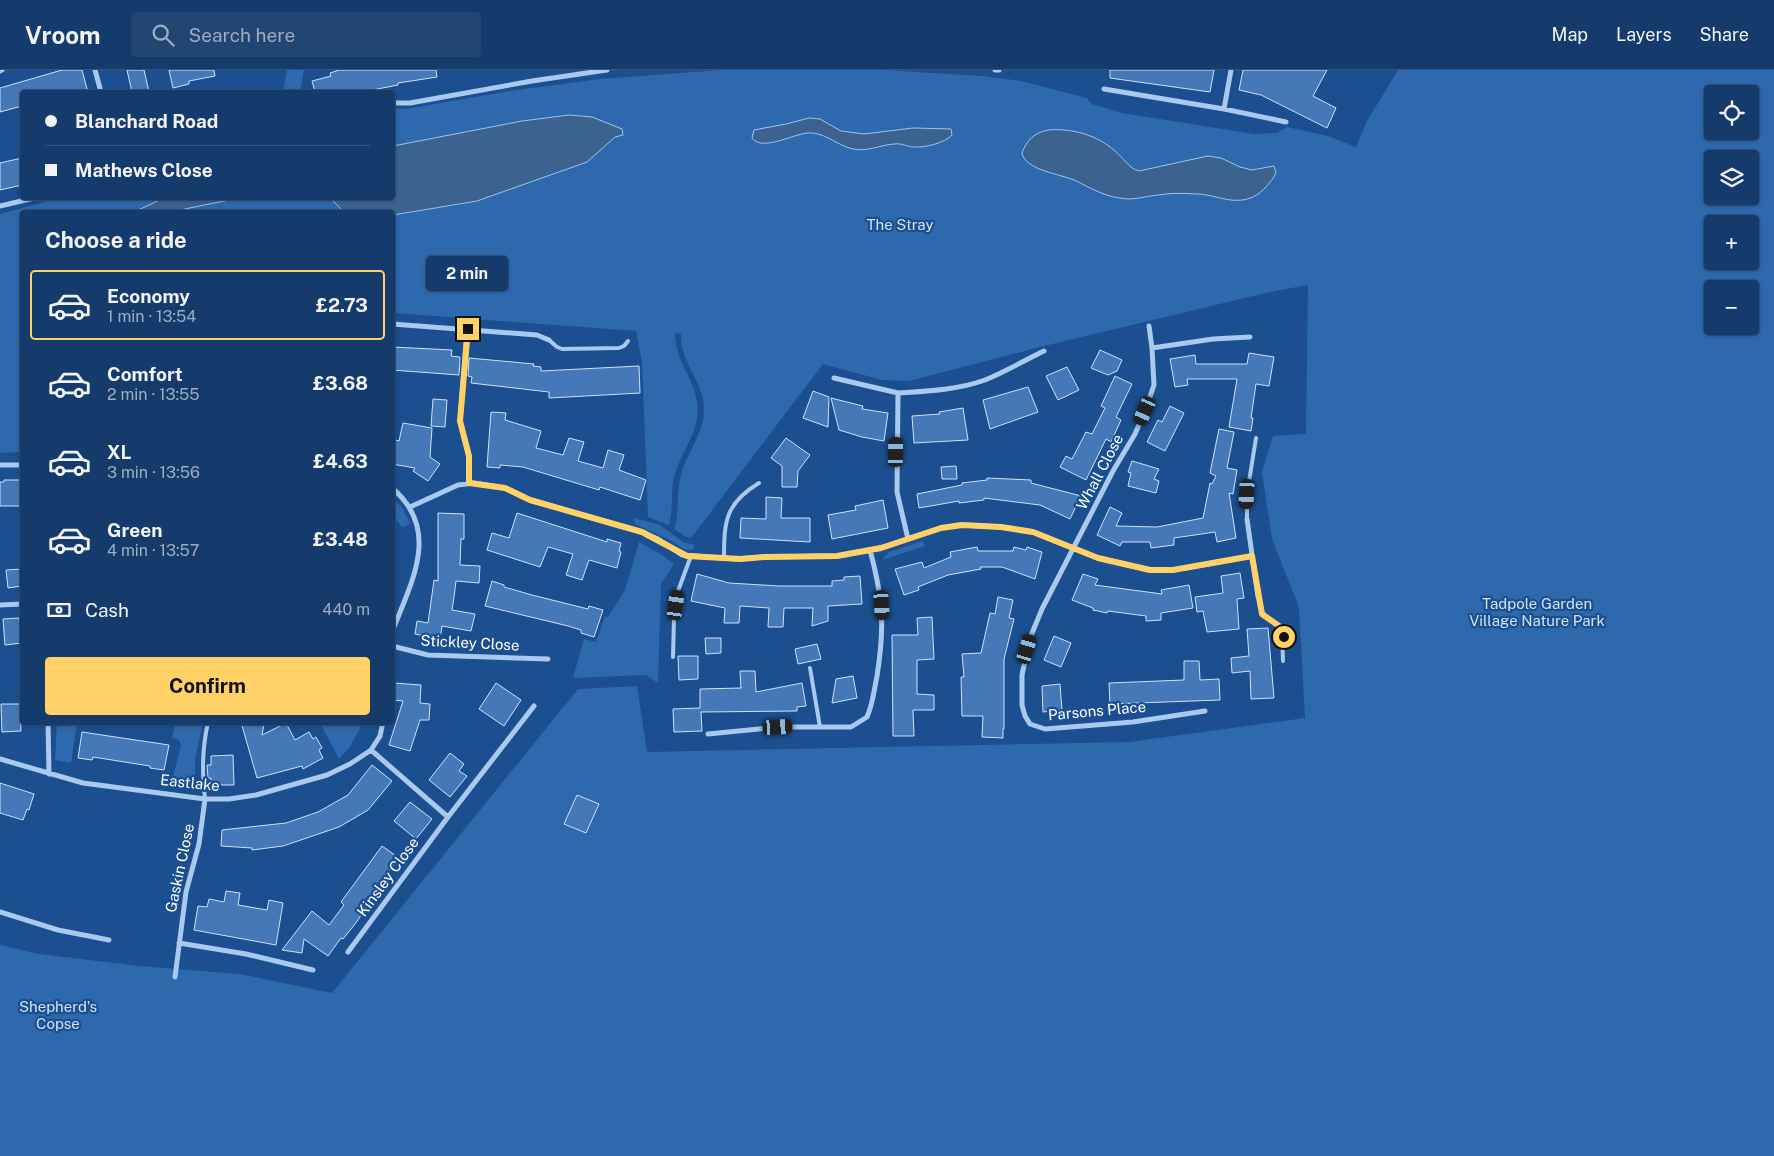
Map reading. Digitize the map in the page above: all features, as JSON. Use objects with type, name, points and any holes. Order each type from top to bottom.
[{"type":"street","points":[[95,70],[100,90]]},
{"type":"street","points":[[395,103],[410,103],[607,70]]},
{"type":"street","points":[[1224,109],[1231,70]]},
{"type":"street","points":[[1104,89],[1224,109],[1286,122]]},
{"type":"street","points":[[0,206],[26,200]]},
{"type":"street","points":[[395,324],[536,335],[549,340]]},
{"type":"street","name":"Whall Close","points":[[1075,548],[1113,471],[1135,434],[1153,391],[1155,371],[1150,326]]},
{"type":"street","points":[[468,329],[460,421],[469,456],[469,483]]},
{"type":"street","points":[[1152,348],[1213,339],[1250,338]]},
{"type":"street","points":[[834,378],[898,393],[948,389],[986,379],[1044,351]]},
{"type":"street","points":[[898,393],[896,492],[908,539]]},
{"type":"street","points":[[0,465],[20,465]]},
{"type":"street","points":[[410,507],[454,486],[469,483],[505,488],[530,500],[642,532],[658,539],[677,552],[691,556],[724,558],[823,557],[870,550],[948,526],[991,526],[1033,532],[1109,562],[1150,570],[1173,570],[1252,556]]},
{"type":"street","points":[[395,491],[410,507],[420,533],[420,550],[415,572],[395,624]]},
{"type":"street","points":[[1247,519],[1258,598]]},
{"type":"street","name":"Parsons Place","points":[[1075,548],[1042,609],[1027,649],[1022,687],[1023,712],[1027,720],[1034,726],[1045,729],[1133,722],[1205,711]]},
{"type":"street","points":[[708,734],[778,727],[852,727],[864,720],[870,711],[882,649],[883,627],[881,595],[870,550]]},
{"type":"street","points":[[0,604],[20,604]]},
{"type":"street","name":"Stickley Close","points":[[395,647],[428,655],[548,659]]},
{"type":"street","name":"Kinsley Close","points":[[348,952],[448,817],[534,706]]},
{"type":"street","points":[[48,725],[49,774]]},
{"type":"street","name":"Eastlake","points":[[0,759],[83,783],[205,799],[229,799],[256,795],[327,775],[350,764],[370,750],[380,736],[382,725]]},
{"type":"street","points":[[370,750],[448,817]]},
{"type":"street","name":"Gaskin Close","points":[[174,977],[186,892],[200,844],[205,799]]},
{"type":"street","points":[[0,912],[58,930],[108,940]]},
{"type":"street","points":[[179,943],[246,954],[313,970]]},
{"type":"lane","points":[[549,340],[556,347],[567,349],[619,348],[628,341]]},
{"type":"lane","points":[[1247,519],[1247,494],[1256,438]]},
{"type":"lane","points":[[724,558],[727,526],[731,509],[741,495],[760,483]]},
{"type":"lane","points":[[673,657],[674,618],[678,591],[691,556]]},
{"type":"lane","points":[[1258,598],[1262,614],[1282,631],[1283,661]]},
{"type":"lane","points":[[810,668],[820,727]]},
{"type":"lane","points":[[205,799],[202,771],[207,725]]},
{"type":"green space","points":[[287,70],[304,70],[300,90],[283,90]]},
{"type":"green space","points":[[721,70],[884,70],[982,76],[1021,81],[1087,98],[1092,104],[1122,113],[1254,134],[1277,133],[1287,127],[1328,136],[1356,147],[1367,121],[1398,70],[1774,70],[1774,1156],[0,1156],[0,945],[39,954],[139,966],[240,974],[332,993],[578,689],[637,686],[647,752],[1129,742],[1305,718],[1299,607],[1272,539],[1262,472],[1273,436],[1306,434],[1308,285],[1270,292],[1040,347],[909,381],[882,380],[823,364],[691,538],[674,529],[680,479],[700,431],[704,410],[701,391],[683,351],[681,334],[675,333],[678,353],[695,393],[698,413],[693,434],[675,472],[669,525],[648,517],[642,362],[636,331],[395,313],[395,210],[20,210],[20,452],[0,453],[0,214],[52,200],[395,200],[395,108],[406,109],[510,91],[600,79]]},
{"type":"green space","points":[[395,500],[403,509],[410,524],[402,527],[395,518]]},
{"type":"green space","points":[[634,518],[660,525],[683,542],[695,545],[692,550],[684,549],[670,540],[635,524]]},
{"type":"green space","points":[[923,541],[925,546],[882,560],[889,552]]},
{"type":"green space","points":[[639,542],[674,564],[661,584],[658,683],[646,675],[573,678],[584,639],[596,642],[605,616],[608,617],[625,590]]},
{"type":"green space","points":[[57,725],[77,725],[71,763],[55,760]]},
{"type":"green space","points":[[175,725],[203,725],[195,759],[195,781],[173,777],[181,745],[179,740],[172,738]]},
{"type":"green space","points":[[321,725],[362,725],[349,748],[339,759]]},
{"type":"shaded area","points":[[569,115],[592,117],[622,129],[623,135],[615,137],[587,162],[477,201],[395,215],[395,210],[342,210],[332,200],[395,200],[395,146],[522,121]]},
{"type":"shaded area","points":[[809,118],[820,119],[841,131],[864,134],[913,128],[951,129],[952,135],[939,143],[928,146],[913,147],[897,144],[863,150],[848,148],[824,136],[813,133],[764,143],[757,142],[752,138],[754,130]]},
{"type":"shaded area","points":[[1048,130],[1066,130],[1092,137],[1108,145],[1129,165],[1139,171],[1208,156],[1221,158],[1240,167],[1252,170],[1274,166],[1276,173],[1260,193],[1245,199],[1231,200],[1203,194],[1182,193],[1130,199],[1114,197],[1029,164],[1022,153],[1026,144],[1035,135]]},
{"type":"shaded area","points":[[160,200],[229,200],[180,210],[138,210]]},
{"type":"building","points":[[62,70],[82,70],[87,89],[20,90],[20,107],[0,112],[0,88]]},
{"type":"building","points":[[127,70],[144,70],[149,90],[132,90]]},
{"type":"building","points":[[169,70],[214,70],[215,76],[189,81],[189,84],[173,88]]},
{"type":"building","points":[[339,70],[436,70],[437,77],[398,83],[398,85],[372,90],[314,90],[312,81],[331,76],[330,73]]},
{"type":"building","points":[[1110,70],[1214,70],[1210,92],[1110,78]]},
{"type":"building","points":[[1243,70],[1327,70],[1313,96],[1336,108],[1327,128],[1261,95],[1239,90]]},
{"type":"building","points":[[20,158],[20,185],[0,190],[0,163]]},
{"type":"building","points":[[395,347],[452,350],[451,356],[460,357],[459,375],[395,370]]},
{"type":"building","points":[[1100,350],[1122,360],[1117,371],[1108,375],[1091,368]]},
{"type":"building","points":[[1249,353],[1274,357],[1269,386],[1256,384],[1251,431],[1229,427],[1237,379],[1187,379],[1188,385],[1175,387],[1170,359],[1195,355],[1196,364],[1247,364]]},
{"type":"building","points":[[469,358],[534,364],[533,366],[541,367],[541,371],[639,366],[640,393],[549,398],[549,392],[471,383],[472,377],[468,376]]},
{"type":"building","points":[[1067,367],[1079,390],[1058,400],[1046,376]]},
{"type":"building","points":[[1115,376],[1132,384],[1116,417],[1121,420],[1111,442],[1106,439],[1086,480],[1060,467],[1066,456],[1072,459],[1086,432],[1092,434],[1105,408],[1101,406]]},
{"type":"building","points":[[1028,387],[1038,412],[990,429],[983,400]]},
{"type":"building","points":[[813,391],[829,397],[828,427],[803,418]]},
{"type":"building","points":[[831,398],[863,406],[862,409],[888,413],[884,441],[839,430]]},
{"type":"building","points":[[433,399],[447,400],[445,427],[431,426]]},
{"type":"building","points":[[1170,406],[1184,413],[1165,451],[1147,442],[1158,420],[1162,422]]},
{"type":"building","points":[[963,408],[968,440],[914,443],[912,416],[940,414],[939,412]]},
{"type":"building","points":[[491,412],[506,413],[505,420],[541,431],[536,448],[563,455],[569,438],[584,442],[578,461],[603,468],[608,450],[624,455],[619,470],[646,480],[640,500],[600,487],[599,490],[523,467],[500,465],[500,468],[487,467]]},
{"type":"building","points":[[403,423],[432,428],[430,457],[440,464],[428,481],[413,471],[415,468],[395,465],[395,440],[399,441]]},
{"type":"building","points":[[1219,429],[1234,432],[1227,468],[1237,470],[1233,494],[1229,493],[1236,538],[1217,542],[1215,532],[1174,538],[1174,545],[1151,548],[1150,542],[1122,542],[1120,546],[1097,535],[1110,507],[1122,513],[1116,526],[1157,527],[1203,518],[1210,483],[1212,484],[1216,476],[1210,473]]},
{"type":"building","points":[[786,438],[810,455],[798,471],[797,487],[782,487],[782,466],[771,458]]},
{"type":"building","points":[[1132,461],[1159,469],[1154,479],[1159,481],[1156,493],[1128,486],[1131,473],[1128,472]]},
{"type":"building","points":[[956,466],[957,479],[942,479],[941,467]]},
{"type":"building","points":[[987,478],[1031,480],[1031,483],[1081,496],[1070,519],[1040,505],[984,498],[984,500],[959,503],[959,501],[919,508],[917,494],[962,485],[962,483],[987,480]]},
{"type":"building","points":[[4,480],[20,480],[20,506],[0,506],[0,482],[4,482]]},
{"type":"building","points":[[766,497],[782,498],[781,518],[810,518],[810,542],[740,538],[741,518],[766,519]]},
{"type":"building","points":[[883,500],[888,528],[832,539],[828,515],[856,510],[855,506]]},
{"type":"building","points":[[438,513],[464,514],[464,539],[461,539],[460,565],[480,566],[479,583],[456,581],[452,610],[475,614],[471,631],[442,626],[440,639],[415,634],[417,621],[428,623],[434,580],[438,581]]},
{"type":"building","points":[[517,513],[607,542],[607,539],[621,543],[617,568],[589,560],[582,580],[566,575],[573,554],[548,547],[540,567],[487,550],[492,533],[509,538]]},
{"type":"building","points":[[977,547],[978,551],[1013,551],[1014,547],[1026,550],[1027,547],[1042,552],[1035,579],[1002,567],[980,567],[981,569],[948,575],[918,587],[919,590],[904,595],[895,569],[922,562],[924,568],[951,557],[950,552]]},
{"type":"building","points":[[20,569],[20,586],[8,588],[6,570]]},
{"type":"building","points":[[1240,573],[1244,598],[1237,599],[1239,629],[1207,632],[1203,611],[1197,612],[1195,597],[1223,593],[1221,576]]},
{"type":"building","points":[[697,574],[729,583],[779,586],[832,586],[832,581],[844,580],[844,577],[860,576],[862,604],[828,606],[828,621],[812,626],[813,608],[784,608],[783,627],[768,627],[769,608],[740,606],[739,623],[724,623],[725,608],[691,601]]},
{"type":"building","points":[[1083,574],[1098,579],[1095,585],[1162,594],[1161,590],[1189,585],[1193,608],[1161,613],[1161,620],[1146,621],[1146,616],[1093,610],[1093,608],[1072,600]]},
{"type":"building","points":[[492,581],[504,585],[504,587],[532,595],[588,609],[589,606],[603,610],[594,637],[568,626],[485,606]]},
{"type":"building","points":[[998,597],[1013,600],[1009,618],[1014,619],[1004,659],[1003,738],[982,737],[983,716],[962,716],[961,677],[964,677],[962,654],[981,653],[990,613],[995,614]]},
{"type":"building","points":[[932,617],[934,659],[917,660],[917,694],[934,695],[934,710],[913,710],[914,736],[893,736],[892,635],[918,635],[917,618]]},
{"type":"building","points":[[19,618],[20,643],[5,645],[3,619]]},
{"type":"building","points":[[1268,628],[1274,698],[1251,699],[1250,671],[1232,673],[1231,658],[1249,656],[1247,629]]},
{"type":"building","points":[[1054,636],[1071,643],[1061,667],[1044,660]]},
{"type":"building","points":[[705,638],[721,638],[721,653],[706,654]]},
{"type":"building","points":[[817,644],[821,659],[798,664],[795,649]]},
{"type":"building","points":[[678,656],[698,656],[698,679],[679,680]]},
{"type":"building","points":[[1184,661],[1199,661],[1200,680],[1219,679],[1220,700],[1110,704],[1109,683],[1184,680]]},
{"type":"building","points":[[740,671],[755,671],[756,692],[802,683],[806,706],[797,707],[797,711],[701,712],[702,731],[674,732],[673,709],[700,708],[700,689],[741,688]]},
{"type":"building","points":[[853,676],[857,698],[832,703],[836,679]]},
{"type":"building","points":[[395,683],[421,685],[420,703],[430,704],[429,720],[420,720],[410,751],[389,745],[403,701],[395,700]]},
{"type":"building","points":[[496,683],[521,700],[504,726],[479,709]]},
{"type":"building","points":[[1060,684],[1062,710],[1043,712],[1042,686]]},
{"type":"building","points":[[1,704],[20,704],[21,731],[2,732]]},
{"type":"building","points":[[242,725],[264,725],[262,735],[282,725],[287,725],[295,740],[309,732],[313,739],[316,737],[322,748],[319,750],[323,758],[303,769],[302,766],[257,778]]},
{"type":"building","points":[[82,732],[169,745],[164,770],[93,757],[92,760],[78,758]]},
{"type":"building","points":[[450,753],[464,764],[459,771],[467,776],[450,797],[429,780]]},
{"type":"building","points":[[233,755],[234,785],[211,785],[211,778],[208,778],[207,765],[211,765],[211,756]]},
{"type":"building","points":[[372,765],[392,781],[368,810],[339,827],[283,846],[252,850],[252,848],[221,846],[222,830],[286,823],[318,812],[348,795]]},
{"type":"building","points":[[0,783],[34,794],[29,810],[27,809],[23,820],[0,813]]},
{"type":"building","points":[[577,795],[599,804],[586,833],[564,824]]},
{"type":"building","points":[[410,802],[432,819],[416,839],[394,821]]},
{"type":"building","points":[[382,846],[399,858],[355,924],[343,939],[341,938],[328,956],[304,939],[302,953],[282,950],[312,911],[329,925],[344,905],[341,902]]},
{"type":"building","points":[[226,891],[240,893],[238,905],[267,910],[269,900],[283,903],[276,945],[194,930],[198,906],[207,907],[209,899],[224,902]]},
{"type":"route","points":[[468,329],[460,427],[469,456],[469,483],[509,489],[530,500],[642,532],[687,556],[741,559],[753,557],[837,556],[881,548],[948,526],[962,525],[991,526],[1033,532],[1109,562],[1150,570],[1173,570],[1252,556],[1260,609],[1270,622],[1279,626],[1284,637]]},
{"type":"park label","name":"The Stray","points":[[900,225]]},
{"type":"park label","name":"Tadpole Garden Village Nature Park","points":[[1537,612]]},
{"type":"park label","name":"Shepherd's Copse","points":[[58,1016]]}]
